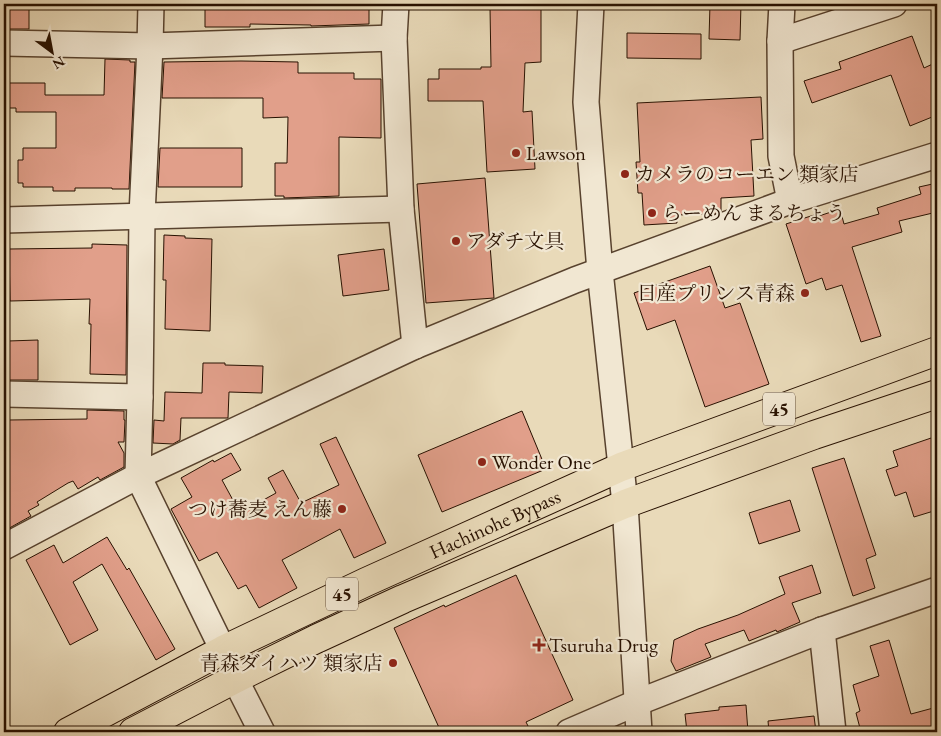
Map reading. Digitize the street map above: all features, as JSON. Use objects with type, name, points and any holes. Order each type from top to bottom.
[{"type":"highway","name":"Hachinohe Bypass","points":[[68,732],[223,650],[366,582],[621,467],[937,351]]},
{"type":"highway","name":"Hachinohe Bypass","points":[[133,732],[316,639],[625,504],[814,435],[937,394]]},
{"type":"street","points":[[151,4],[142,215],[138,476],[223,650]]},
{"type":"street","points":[[396,4],[394,38],[401,210],[415,346]]},
{"type":"street","points":[[591,4],[586,102],[600,271],[625,504],[639,732]]},
{"type":"street","points":[[782,4],[780,41],[781,156],[790,201]]},
{"type":"street","points":[[780,41],[894,4]]},
{"type":"street","points":[[4,43],[150,46],[394,38]]},
{"type":"street","points":[[4,547],[138,476],[415,346],[600,271],[790,201],[937,155]]},
{"type":"street","points":[[4,220],[142,215],[401,210]]},
{"type":"street","points":[[4,394],[140,397]]},
{"type":"street","points":[[569,732],[636,703],[822,630],[937,590]]},
{"type":"street","points":[[822,630],[833,732]]},
{"type":"street","points":[[235,679],[262,732]]},
{"type":"building","points":[[4,4],[29,4],[29,29],[4,29]]},
{"type":"building","points":[[205,4],[369,4],[369,24],[311,26],[250,24],[250,27],[205,27]]},
{"type":"building","points":[[524,4],[541,4],[541,62],[525,63],[523,112],[532,111],[535,169],[487,172],[483,101],[428,101],[428,79],[439,79],[439,69],[481,69],[481,67],[491,67],[490,8],[524,7]]},
{"type":"building","points":[[710,4],[741,4],[740,40],[709,39]]},
{"type":"building","points":[[627,33],[701,34],[701,59],[627,58]]},
{"type":"building","points":[[912,36],[924,68],[937,62],[937,115],[910,126],[891,75],[812,103],[804,81],[841,69],[839,62]]},
{"type":"building","points":[[105,59],[135,62],[129,189],[75,188],[75,191],[53,191],[53,187],[23,187],[23,183],[18,183],[18,160],[23,160],[23,148],[56,148],[56,112],[16,112],[16,108],[4,108],[4,83],[45,83],[45,95],[104,95]]},
{"type":"building","points":[[164,62],[298,62],[298,73],[354,73],[354,79],[381,79],[381,138],[339,137],[339,196],[284,198],[284,196],[275,196],[275,163],[287,163],[288,117],[263,118],[263,98],[162,98]]},
{"type":"building","points":[[761,97],[763,139],[751,140],[754,196],[721,198],[721,211],[714,214],[676,215],[677,223],[644,225],[642,193],[638,193],[636,162],[640,162],[637,103]]},
{"type":"building","points":[[160,148],[242,148],[242,187],[158,187]]},
{"type":"building","name":"アダチ文具","points":[[485,178],[494,298],[426,303],[417,184]]},
{"type":"building","points":[[937,183],[937,212],[899,221],[902,232],[852,247],[881,336],[861,342],[842,285],[826,290],[822,278],[806,284],[786,224],[840,209],[844,224],[879,214],[877,208],[921,194],[919,187]]},
{"type":"building","points":[[164,235],[212,239],[210,331],[165,329],[166,280],[163,280]]},
{"type":"building","points":[[92,244],[127,245],[126,375],[90,374],[90,299],[10,301],[9,249],[92,248]]},
{"type":"building","points":[[384,249],[389,290],[343,296],[338,255]]},
{"type":"building","points":[[710,266],[725,308],[740,303],[769,384],[705,407],[675,320],[647,330],[634,293]]},
{"type":"building","points":[[38,340],[38,380],[8,380],[8,341]]},
{"type":"building","points":[[203,363],[263,366],[262,393],[229,392],[228,418],[181,418],[180,440],[173,444],[153,443],[154,420],[164,421],[165,392],[202,393]]},
{"type":"building","points":[[87,410],[124,411],[124,442],[118,442],[124,453],[124,467],[100,480],[98,477],[78,489],[73,481],[68,483],[37,502],[39,505],[28,511],[31,516],[4,531],[4,422],[9,422],[9,420],[87,419]]},
{"type":"building","name":"Wonder One","points":[[522,411],[546,469],[442,512],[418,455]]},
{"type":"building","points":[[937,436],[937,510],[914,517],[906,492],[895,496],[886,470],[898,466],[893,451]]},
{"type":"building","points":[[336,437],[386,543],[354,558],[340,529],[282,560],[297,588],[259,608],[246,585],[238,589],[217,552],[199,561],[171,509],[192,497],[181,478],[213,460],[214,462],[231,453],[241,470],[222,480],[240,513],[276,493],[268,478],[283,470],[301,503],[339,485],[320,444]]},
{"type":"building","points":[[844,458],[876,555],[866,559],[875,588],[853,596],[812,468]]},
{"type":"building","points":[[790,500],[800,531],[759,544],[749,513]]},
{"type":"building","points":[[107,537],[127,570],[129,568],[175,649],[156,660],[102,564],[73,582],[98,630],[70,645],[26,560],[54,545],[63,563]]},
{"type":"building","points":[[812,565],[821,593],[792,603],[800,622],[749,641],[744,630],[705,644],[711,657],[676,671],[671,661],[674,640],[785,594],[779,577]]},
{"type":"building","points":[[516,575],[573,700],[526,722],[531,732],[441,732],[394,628]]},
{"type":"building","points":[[889,640],[911,714],[937,707],[937,732],[861,732],[856,713],[860,711],[853,685],[879,676],[870,646]]},
{"type":"building","points":[[746,705],[748,732],[687,732],[685,714],[719,710],[719,707]]},
{"type":"building","points":[[814,716],[816,732],[769,732],[768,721]]},
{"type":"place","name":"Lawson","points":[[516,153]]},
{"type":"place","name":"カメラのコーエン 類家店","points":[[625,174]]},
{"type":"place","name":"らーめん まるちょう","points":[[652,213]]},
{"type":"place","name":"アダチ文具","points":[[456,241]]},
{"type":"place","name":"日産プリンス青森","points":[[805,293]]},
{"type":"place","name":"Wonder One","points":[[482,462]]},
{"type":"place","name":"つけ蕎麦 えん藤","points":[[342,509]]},
{"type":"place","name":"Tsuruha Drug","points":[[539,645]]},
{"type":"place","name":"青森ダイハツ 類家店","points":[[393,663]]}]
